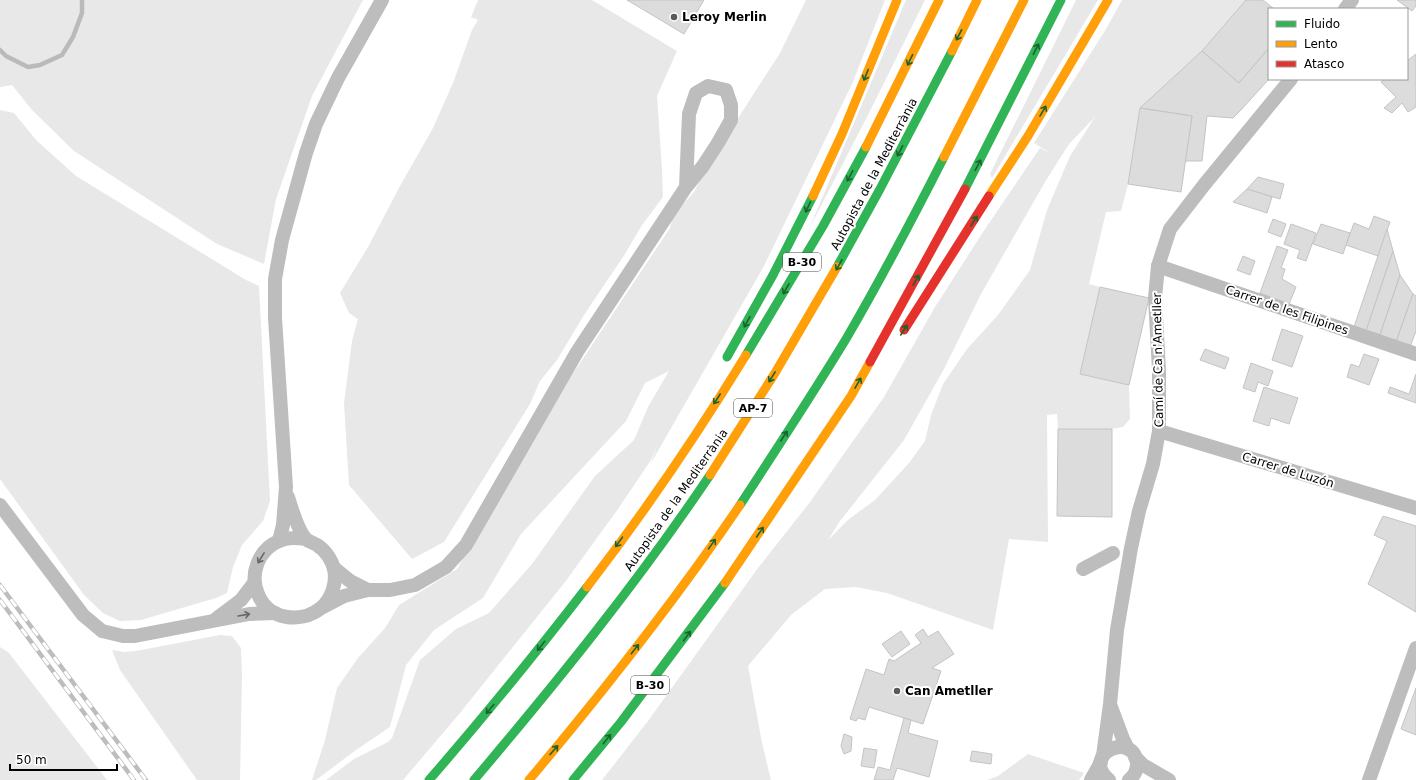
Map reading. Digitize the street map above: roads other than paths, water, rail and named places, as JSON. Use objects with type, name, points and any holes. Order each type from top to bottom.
[{"type":"highway","points":[[722,367],[771,280],[801,220],[841,136],[897,0]]},
{"type":"highway","name":"B-30","points":[[429,780],[515,679],[574,604],[686,448],[779,301],[824,225],[865,148],[939,0]]},
{"type":"highway","name":"Autopista de la Mediterrània","points":[[474,780],[560,677],[641,571],[698,494],[744,423],[798,337],[879,193],[977,0]]},
{"type":"highway","points":[[529,780],[659,619],[728,520],[808,400],[846,338],[916,212],[1024,0]]},
{"type":"highway","name":"B-30","points":[[573,780],[621,722],[720,591],[851,396],[980,162],[1061,0]]},
{"type":"highway","points":[[900,335],[1028,136],[1108,0]]},
{"type":"highway","points":[[783,498],[832,436],[868,385]]},
{"type":"highway","points":[[642,511],[680,440]]},
{"type":"street","points":[[279,541],[283,525],[286,487],[275,318],[276,279],[282,240],[306,153],[316,124],[338,78],[382,0]]},
{"type":"street","points":[[1346,8],[1352,0]]},
{"type":"street","name":"Camí de Ca n'Ametller","points":[[1091,780],[1102,759],[1110,704],[1117,630],[1139,511],[1153,464],[1160,431],[1160,370],[1155,298],[1158,266],[1170,229],[1290,80]]},
{"type":"street","points":[[323,607],[331,596],[335,582],[334,568],[328,556],[319,546],[306,539],[292,538],[279,541],[267,548],[259,558],[255,570],[254,583],[258,595],[265,605],[275,613],[286,617],[299,618],[311,615],[344,596],[368,590],[390,590],[415,585],[446,567],[466,545],[577,352],[686,187],[703,166],[718,143],[731,120],[731,105],[726,90],[708,86],[696,93],[689,114],[686,187]]},
{"type":"street","name":"Carrer de les Filipines","points":[[1158,266],[1416,354]]},
{"type":"street","name":"Carrer de Luzón","points":[[1160,431],[1416,508]]},
{"type":"street","points":[[286,487],[293,512],[306,539]]},
{"type":"street","points":[[0,505],[83,615],[102,631],[123,636],[141,635],[254,613],[275,613]]},
{"type":"street","points":[[1083,569],[1113,553]]},
{"type":"street","points":[[334,568],[350,581],[368,590]]},
{"type":"street","points":[[213,620],[241,600],[254,583]]},
{"type":"street","points":[[1369,780],[1416,648]]},
{"type":"street","name":"Camí de Ca n'Ametller","points":[[1110,704],[1123,740],[1132,753]]},
{"type":"street","points":[[1108,780],[1102,773],[1102,759],[1106,752],[1117,747],[1132,753],[1143,765],[1169,780]]},
{"type":"street","points":[[1129,780],[1135,774],[1137,768],[1132,753]]},
{"type":"waterway","points":[[0,50],[6,56],[28,67],[40,65],[62,55],[73,37],[82,13],[82,0]]},
{"type":"railway","points":[[0,585],[146,780]]},
{"type":"railway","points":[[0,600],[134,780]]},
{"type":"place","name":"Leroy Merlin","points":[[674,17]]},
{"type":"place","name":"Can Ametller","points":[[897,691]]}]
